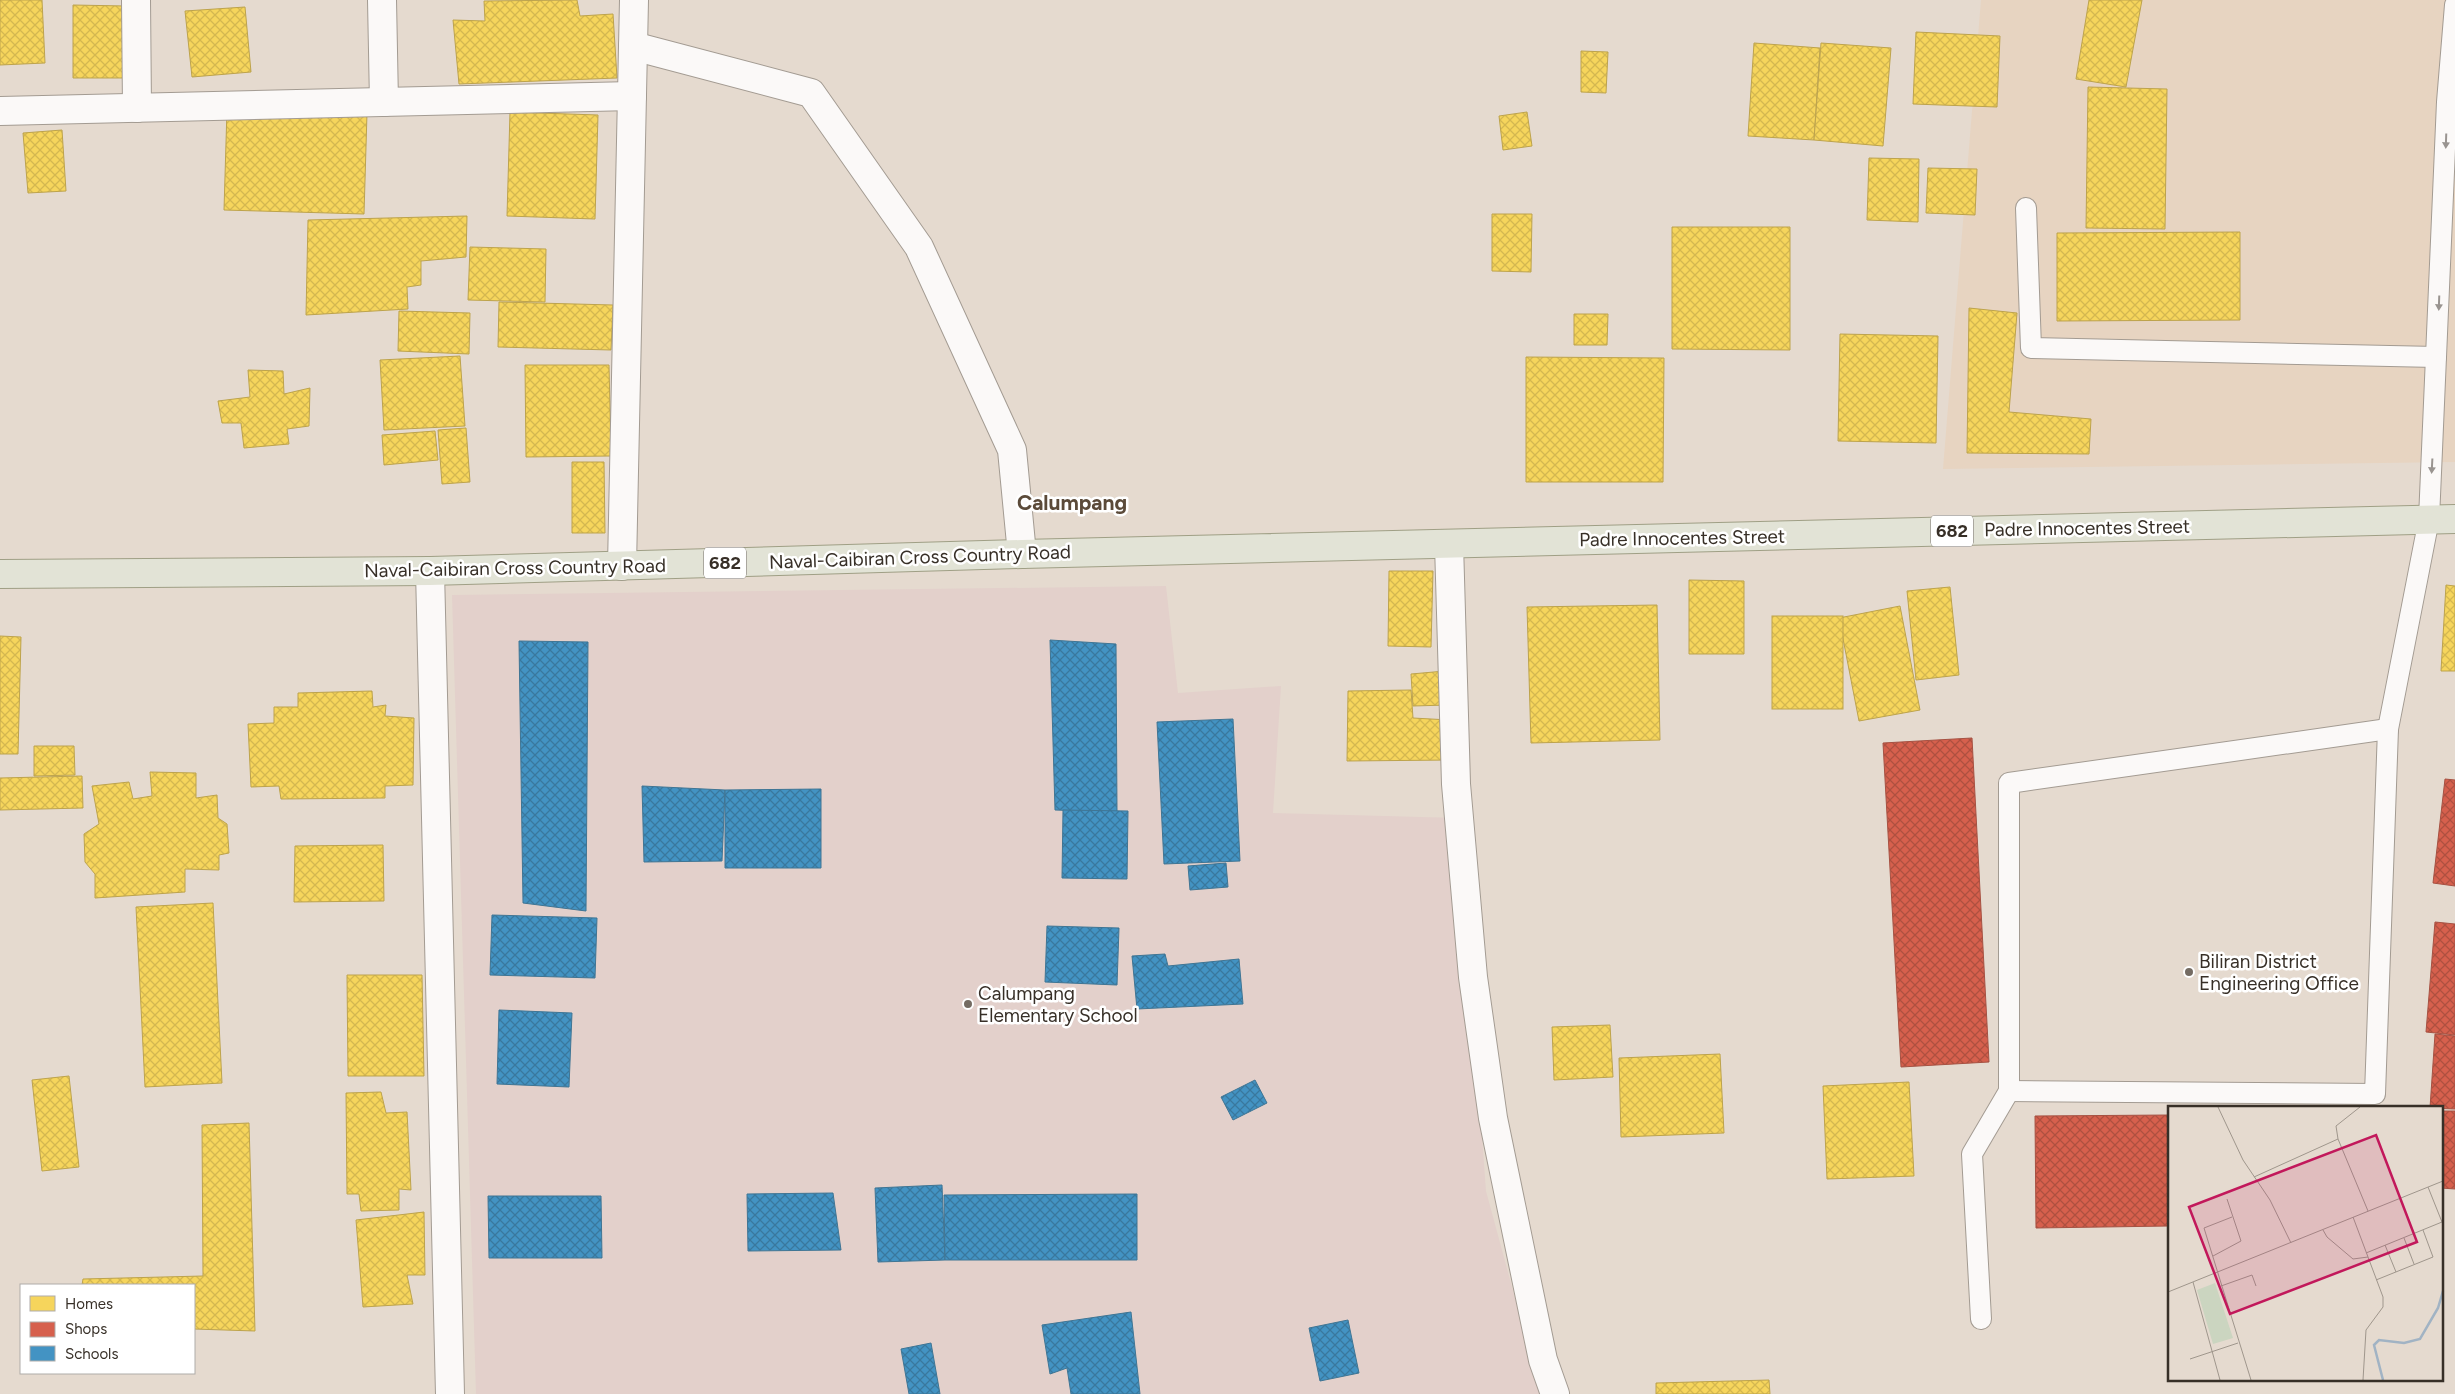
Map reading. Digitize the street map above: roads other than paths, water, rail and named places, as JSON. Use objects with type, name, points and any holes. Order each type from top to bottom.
[{"type":"main road","name":"Padre Innocentes Street","points":[[1449,544],[2442,519]]},
{"type":"main road","name":"Naval-Caibiran Cross Country Road","points":[[0,574],[430,571],[1449,544]]},
{"type":"street","points":[[136,0],[138,108]]},
{"type":"street","points":[[382,0],[384,102]]},
{"type":"street","points":[[622,566],[634,0]]},
{"type":"street","points":[[633,46],[811,93],[919,247],[1008,441],[1012,450],[1022,554]]},
{"type":"street","points":[[0,111],[632,96]]},
{"type":"street","points":[[1449,544],[1456,784],[1473,977],[1493,1118],[1543,1360],[1555,1394]]},
{"type":"street","points":[[430,571],[450,1394]]},
{"type":"lane","points":[[2009,1092],[2375,1094],[2388,729],[2442,519],[2436,357],[2447,102],[2455,5]]},
{"type":"lane","points":[[2026,208],[2031,348],[2436,357]]},
{"type":"lane","points":[[1981,1319],[1972,1154],[2009,1092],[2009,783],[2388,729]]},
{"type":"place","name":"Biliran District Engineering Office","points":[[2189,972]]},
{"type":"place","name":"Calumpang Elementary School","points":[[968,1004]]},
{"type":"district","name":"Calumpang","points":[[1072,502]]}]
